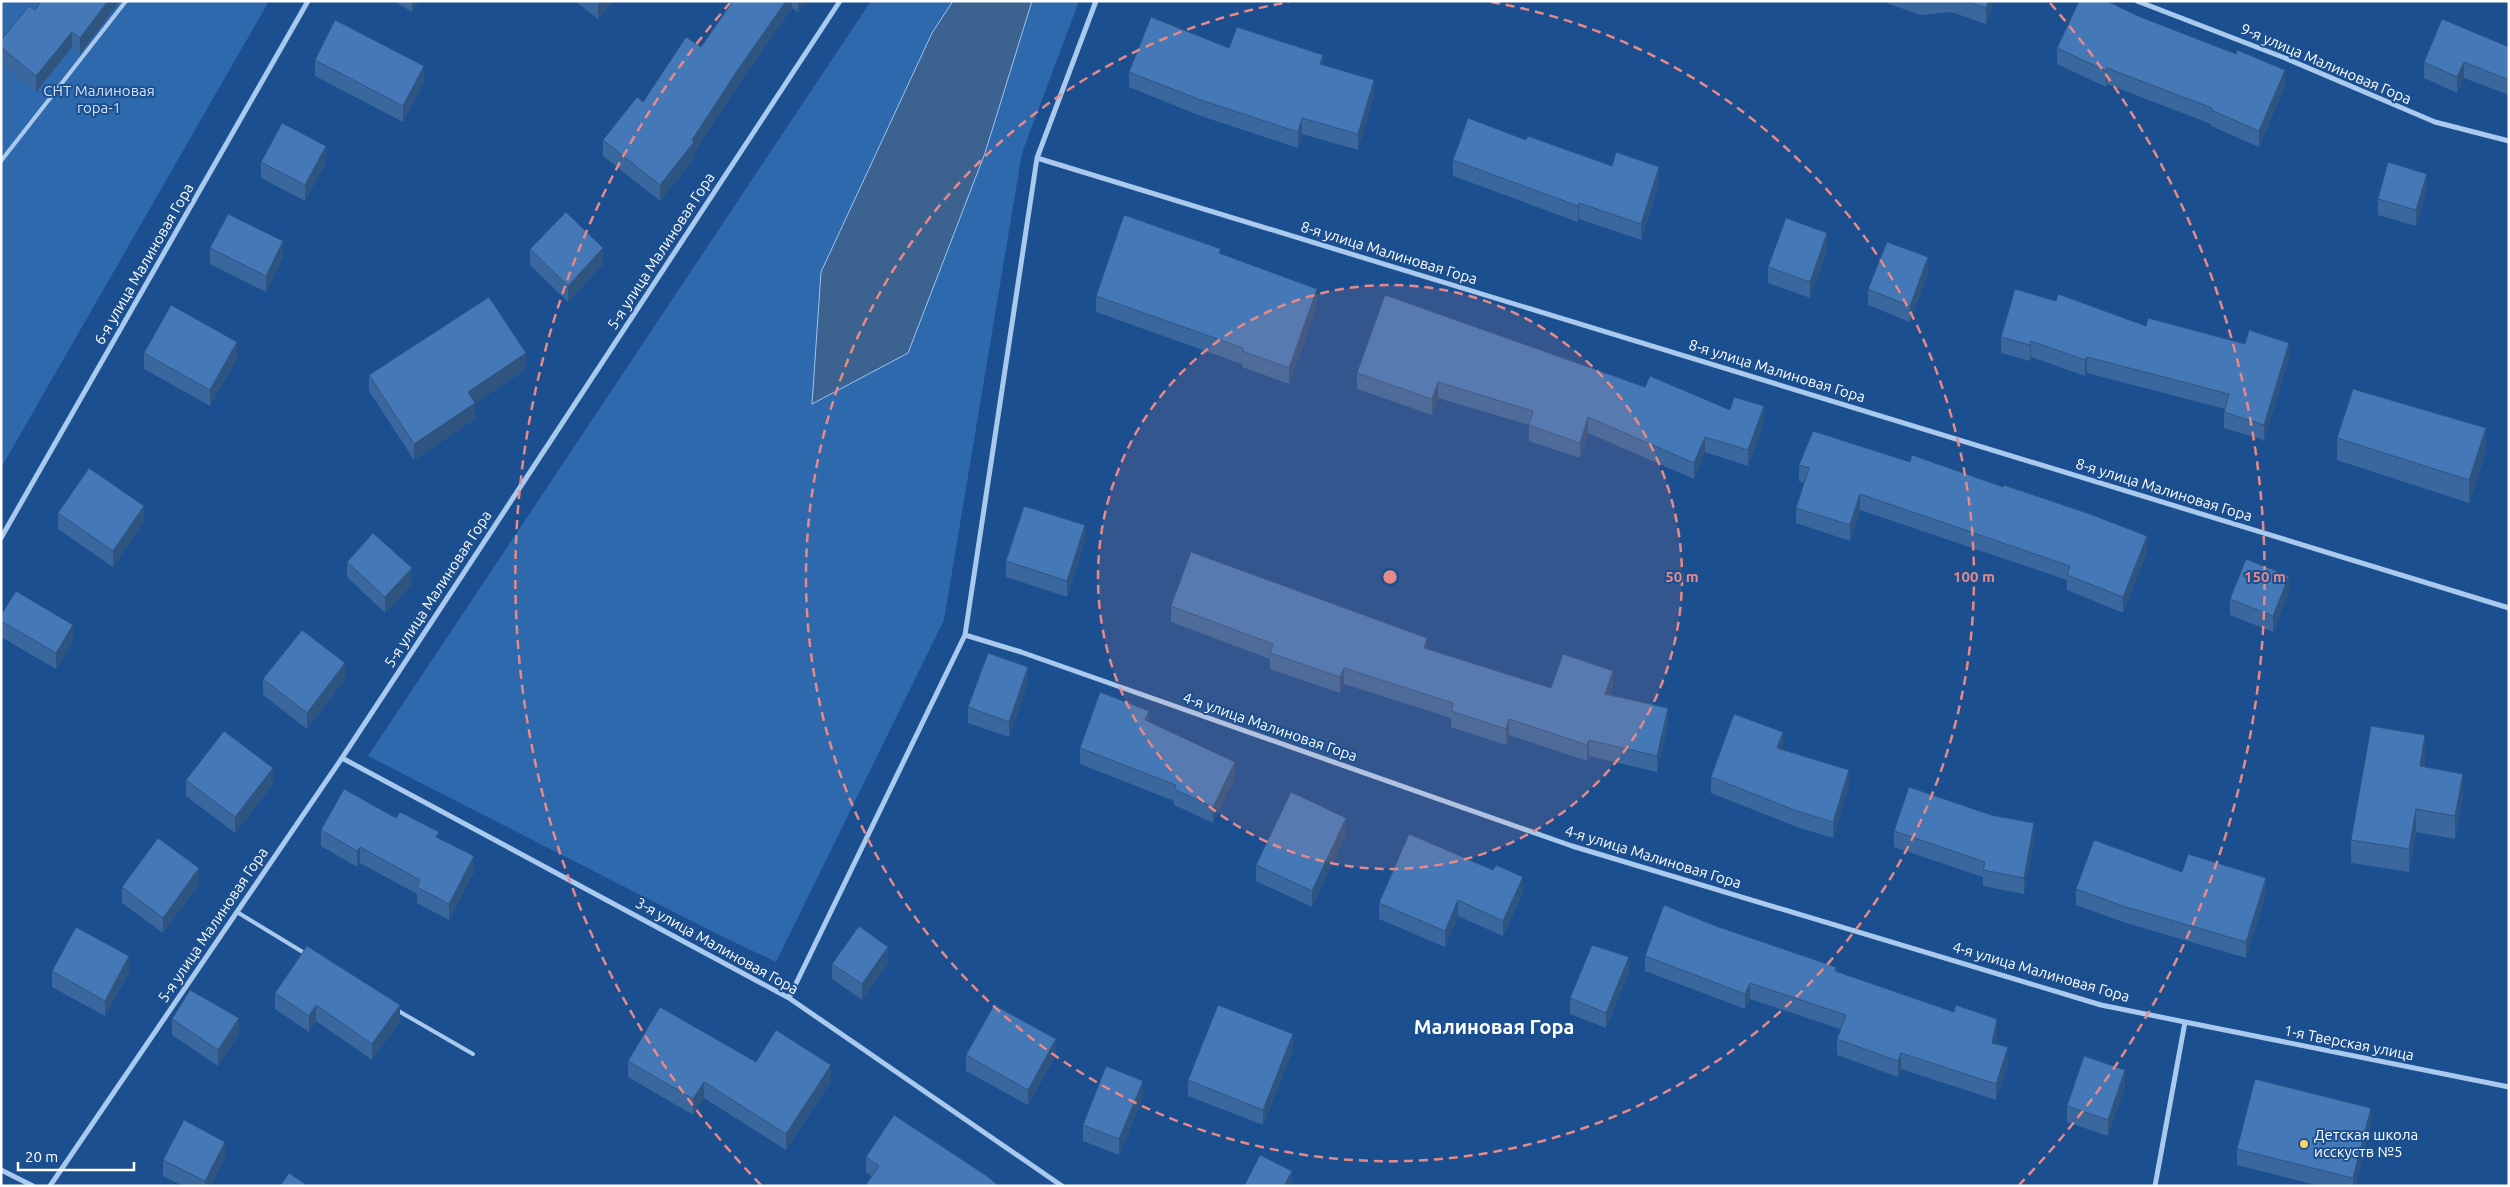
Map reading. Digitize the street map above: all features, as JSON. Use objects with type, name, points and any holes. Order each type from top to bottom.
[{"type":"street","name":"6-я улица Малиновая Гора","points":[[1,538],[308,1]]},
{"type":"street","name":"5-я улица Малиновая Гора","points":[[50,1186],[342,758],[840,1]]},
{"type":"street","points":[[789,998],[965,635],[1037,158],[1096,1]]},
{"type":"street","name":"9-я улица Малиновая Гора","points":[[2137,1],[2285,58],[2435,122],[2509,141]]},
{"type":"street","name":"8-я улица Малиновая Гора","points":[[1037,158],[2509,608]]},
{"type":"street","name":"4-я улица Малиновая Гора","points":[[965,635],[1030,655],[1572,846],[2101,1005],[2185,1022]]},
{"type":"street","name":"3-я улица Малиновая Гора","points":[[342,758],[789,998],[1062,1186]]},
{"type":"street","points":[[2155,1186],[2185,1022]]},
{"type":"street","name":"1-я Тверская улица","points":[[2185,1022],[2509,1087]]},
{"type":"street","points":[[1,1170],[33,1186]]},
{"type":"lane","points":[[1,161],[126,1]]},
{"type":"lane","points":[[236,912],[311,958]]},
{"type":"lane","points":[[394,1008],[474,1054]]},
{"type":"green space","name":"СНТ Малиновая гора-1","points":[[1,1],[269,1],[1,468]]},
{"type":"green space","points":[[871,1],[1079,1],[1022,153],[944,620],[776,962],[717,934],[368,756]]},
{"type":"shaded area","points":[[953,1],[1032,1],[985,153],[908,353],[812,404],[821,272],[932,33]]},
{"type":"building","points":[[41,1],[108,1],[80,38],[72,32],[36,76],[1,47],[1,40],[29,6],[35,10]]},
{"type":"building","points":[[733,1],[786,1],[737,71],[692,140],[694,142],[660,185],[603,140],[637,97],[643,102],[686,37],[701,47]]},
{"type":"building","points":[[1966,1],[1989,1],[1986,8]]},
{"type":"building","points":[[2079,1],[2107,1],[2138,16],[2236,54],[2237,50],[2285,70],[2259,131],[2211,110],[2212,108],[2107,68],[2106,71],[2057,48]]},
{"type":"building","points":[[1151,17],[1229,48],[1237,27],[1323,55],[1320,64],[1374,80],[1358,134],[1302,118],[1298,132],[1198,99],[1129,72]]},
{"type":"building","points":[[2442,19],[2509,47],[2509,80],[2464,62],[2457,77],[2424,62]]},
{"type":"building","points":[[335,20],[424,66],[403,106],[315,60]]},
{"type":"building","points":[[1468,118],[1526,140],[1528,136],[1612,166],[1616,152],[1659,167],[1641,224],[1579,203],[1578,206],[1453,160]]},
{"type":"building","points":[[282,123],[326,146],[305,185],[261,162]]},
{"type":"building","points":[[2388,162],[2427,174],[2416,210],[2378,199]]},
{"type":"building","points":[[566,212],[603,248],[568,286],[530,249]]},
{"type":"building","points":[[228,214],[283,241],[266,276],[210,248]]},
{"type":"building","points":[[1124,215],[1221,249],[1219,253],[1317,289],[1289,368],[1242,351],[1243,348],[1096,296]]},
{"type":"building","points":[[1786,218],[1827,233],[1810,282],[1768,267]]},
{"type":"building","points":[[1887,242],[1928,257],[1910,306],[1868,289]]},
{"type":"building","points":[[2015,289],[2056,301],[2058,294],[2146,326],[2148,318],[2245,344],[2249,330],[2289,343],[2264,425],[2224,412],[2229,394],[2087,357],[2085,360],[2031,341],[2030,345],[2001,337]]},
{"type":"building","points":[[1385,295],[1645,387],[1650,376],[1730,410],[1734,397],[1764,406],[1748,450],[1705,437],[1694,463],[1588,417],[1580,443],[1529,425],[1533,411],[1438,382],[1432,399],[1357,373]]},
{"type":"building","points":[[489,297],[526,353],[468,392],[475,403],[414,444],[369,375]]},
{"type":"building","points":[[171,305],[237,342],[210,390],[144,353]]},
{"type":"building","points":[[2353,389],[2486,428],[2469,480],[2337,438]]},
{"type":"building","points":[[1813,431],[1910,462],[1912,455],[2003,487],[2004,485],[2090,514],[2147,536],[2123,597],[2067,575],[2070,566],[1860,494],[1850,525],[1796,508],[1809,468],[1799,465]]},
{"type":"building","points":[[89,468],[144,506],[113,551],[58,513]]},
{"type":"building","points":[[1024,506],[1085,525],[1067,581],[1006,561]]},
{"type":"building","points":[[373,533],[412,568],[385,597],[347,562]]},
{"type":"building","points":[[1191,552],[1427,638],[1424,648],[1551,688],[1563,654],[1613,671],[1605,694],[1668,708],[1657,756],[1589,740],[1587,745],[1509,719],[1506,729],[1451,711],[1453,703],[1344,668],[1340,677],[1270,653],[1273,644],[1171,606]]},
{"type":"building","points":[[2246,559],[2289,576],[2273,616],[2230,599]]},
{"type":"building","points":[[16,591],[73,625],[56,653],[1,621],[1,615]]},
{"type":"building","points":[[302,630],[345,663],[307,713],[263,679]]},
{"type":"building","points":[[988,653],[1028,667],[1009,722],[968,707]]},
{"type":"building","points":[[1100,692],[1149,711],[1145,720],[1235,762],[1213,807],[1174,789],[1176,785],[1080,748]]},
{"type":"building","points":[[1734,714],[1783,732],[1777,748],[1849,770],[1833,822],[1797,811],[1711,777]]},
{"type":"building","points":[[2371,726],[2425,735],[2420,766],[2463,774],[2455,816],[2416,809],[2409,849],[2351,840]]},
{"type":"building","points":[[224,731],[273,768],[235,817],[186,780]]},
{"type":"building","points":[[1909,787],[1991,815],[2034,823],[2024,878],[1983,870],[1985,862],[1894,831]]},
{"type":"building","points":[[344,789],[396,818],[400,812],[439,832],[436,837],[474,856],[449,904],[417,887],[420,880],[360,847],[357,851],[321,830]]},
{"type":"building","points":[[1291,792],[1346,818],[1312,891],[1256,865]]},
{"type":"building","points":[[1409,834],[1493,870],[1496,865],[1523,877],[1503,921],[1458,900],[1445,931],[1379,903]]},
{"type":"building","points":[[158,838],[199,868],[163,918],[122,887]]},
{"type":"building","points":[[2094,840],[2182,872],[2188,854],[2266,878],[2246,942],[2126,907],[2076,889]]},
{"type":"building","points":[[1664,905],[1713,925],[1836,967],[1835,971],[1954,1012],[1956,1005],[1997,1019],[1992,1043],[2008,1047],[1996,1084],[1901,1053],[1898,1061],[1837,1039],[1846,1015],[1750,983],[1745,994],[1645,956]]},
{"type":"building","points":[[859,926],[888,947],[862,984],[832,964]]},
{"type":"building","points":[[76,927],[129,956],[105,1001],[52,971]]},
{"type":"building","points":[[1592,945],[1629,957],[1606,1013],[1570,998]]},
{"type":"building","points":[[307,946],[400,1005],[372,1044],[316,1005],[309,1016],[275,993]]},
{"type":"building","points":[[190,990],[239,1018],[218,1050],[172,1019]]},
{"type":"building","points":[[994,1005],[1056,1039],[1028,1090],[966,1055]]},
{"type":"building","points":[[1218,1005],[1293,1034],[1263,1110],[1188,1080]]},
{"type":"building","points":[[660,1007],[756,1062],[776,1030],[831,1065],[786,1134],[704,1082],[693,1099],[628,1061]]},
{"type":"building","points":[[2084,1056],[2125,1070],[2108,1120],[2067,1106]]},
{"type":"building","points":[[1106,1066],[1143,1081],[1119,1139],[1083,1125]]},
{"type":"building","name":"Детская школа исскуств №5","points":[[2255,1079],[2371,1108],[2353,1178],[2237,1149]]},
{"type":"building","points":[[894,1115],[987,1176],[999,1186],[865,1186],[879,1166],[866,1157]]},
{"type":"building","points":[[184,1120],[225,1142],[205,1181],[163,1160]]},
{"type":"building","points":[[1260,1155],[1292,1171],[1284,1186],[1244,1186]]},
{"type":"building","points":[[289,1173],[308,1186],[280,1186]]},
{"type":"place","name":"Детская школа исскуств №5","points":[[2304,1144]]},
{"type":"district","name":"Малиновая Гора","points":[[1494,1027]]}]
